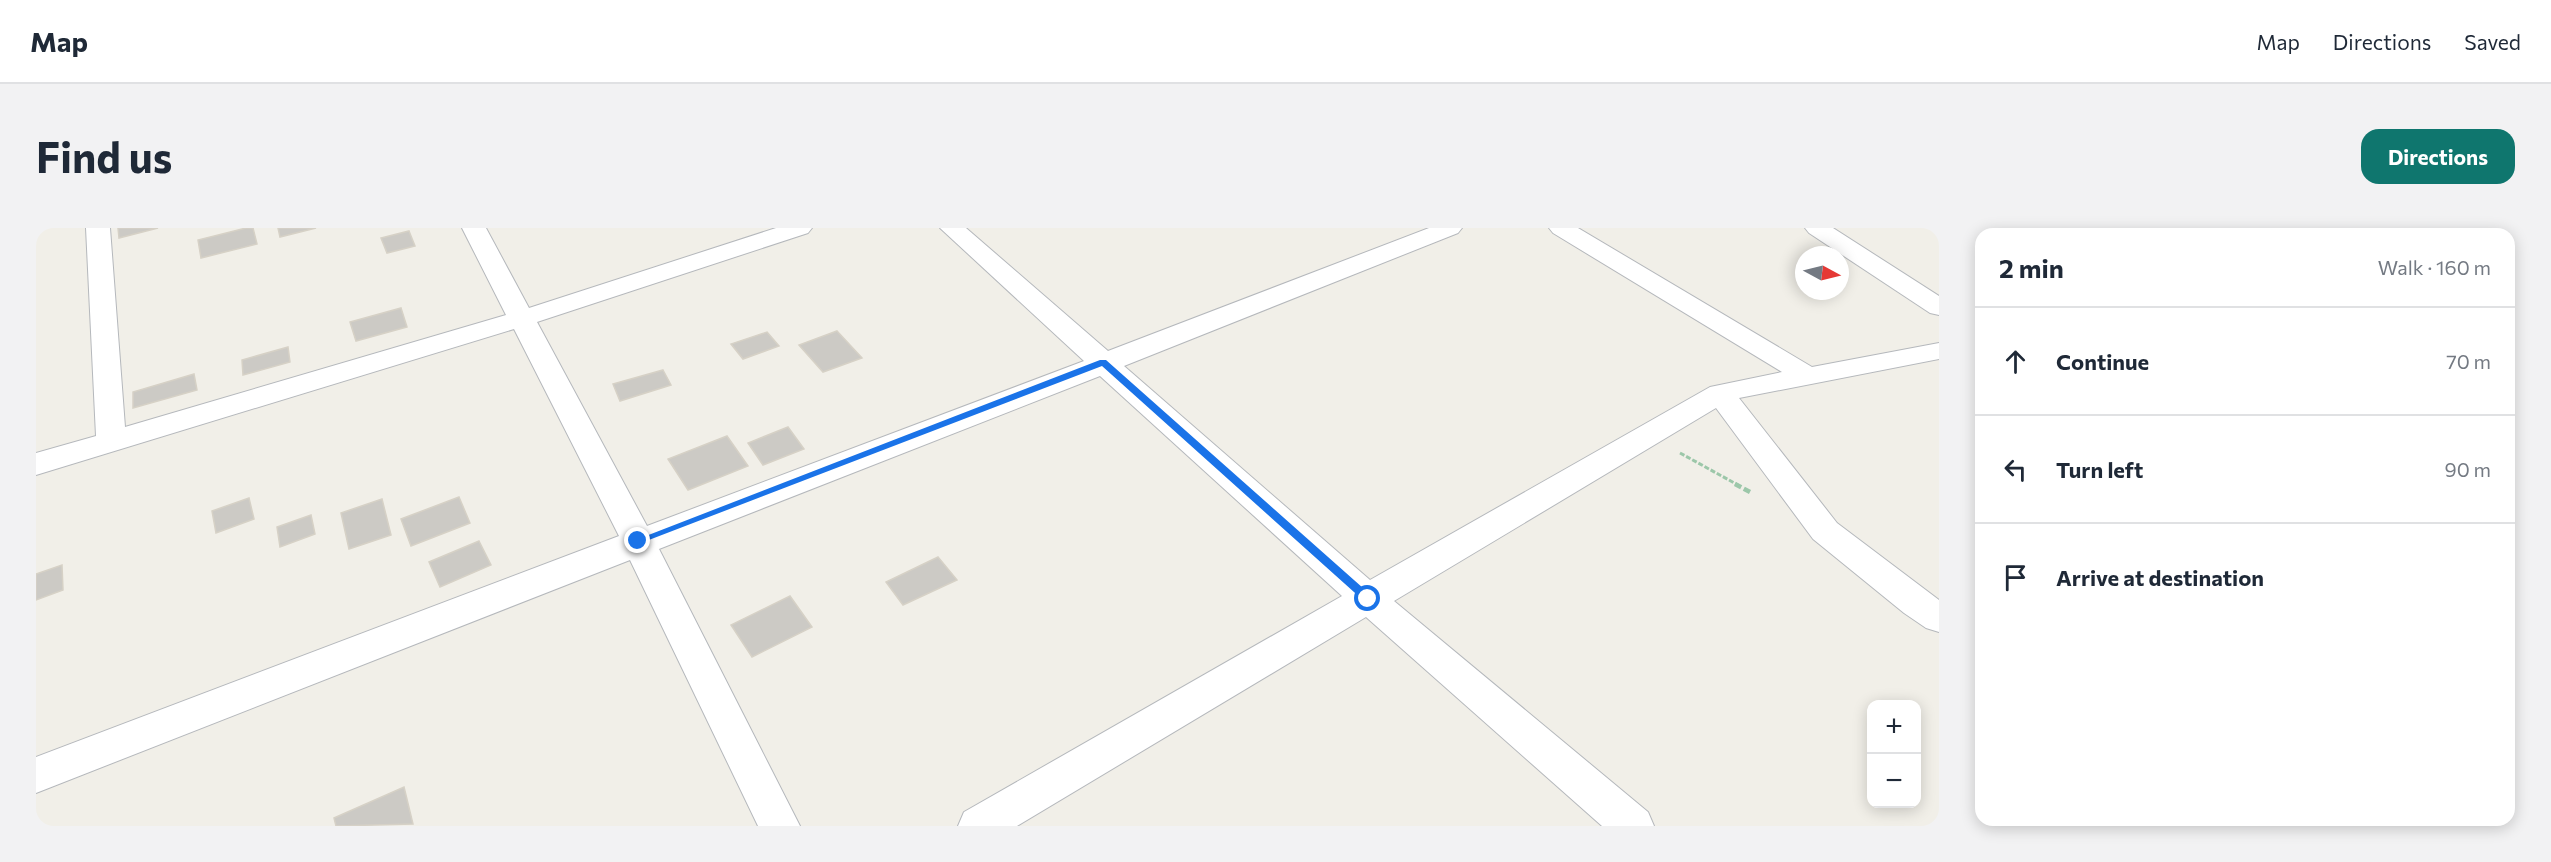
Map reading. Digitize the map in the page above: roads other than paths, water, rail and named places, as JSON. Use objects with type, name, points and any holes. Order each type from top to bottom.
[{"type":"street","points":[[98,228],[111,442]]},
{"type":"street","points":[[474,228],[638,541],[780,826]]},
{"type":"street","points":[[36,464],[520,319],[800,228]]},
{"type":"street","points":[[952,228],[1368,599],[1633,826]]},
{"type":"street","points":[[36,775],[638,541],[1393,252],[1450,228]]},
{"type":"street","points":[[1561,228],[1808,376]]},
{"type":"street","points":[[1817,228],[1939,307]]},
{"type":"street","points":[[979,826],[1720,393],[1939,351]]},
{"type":"street","points":[[1720,393],[1826,531],[1916,603],[1939,618]]}]
